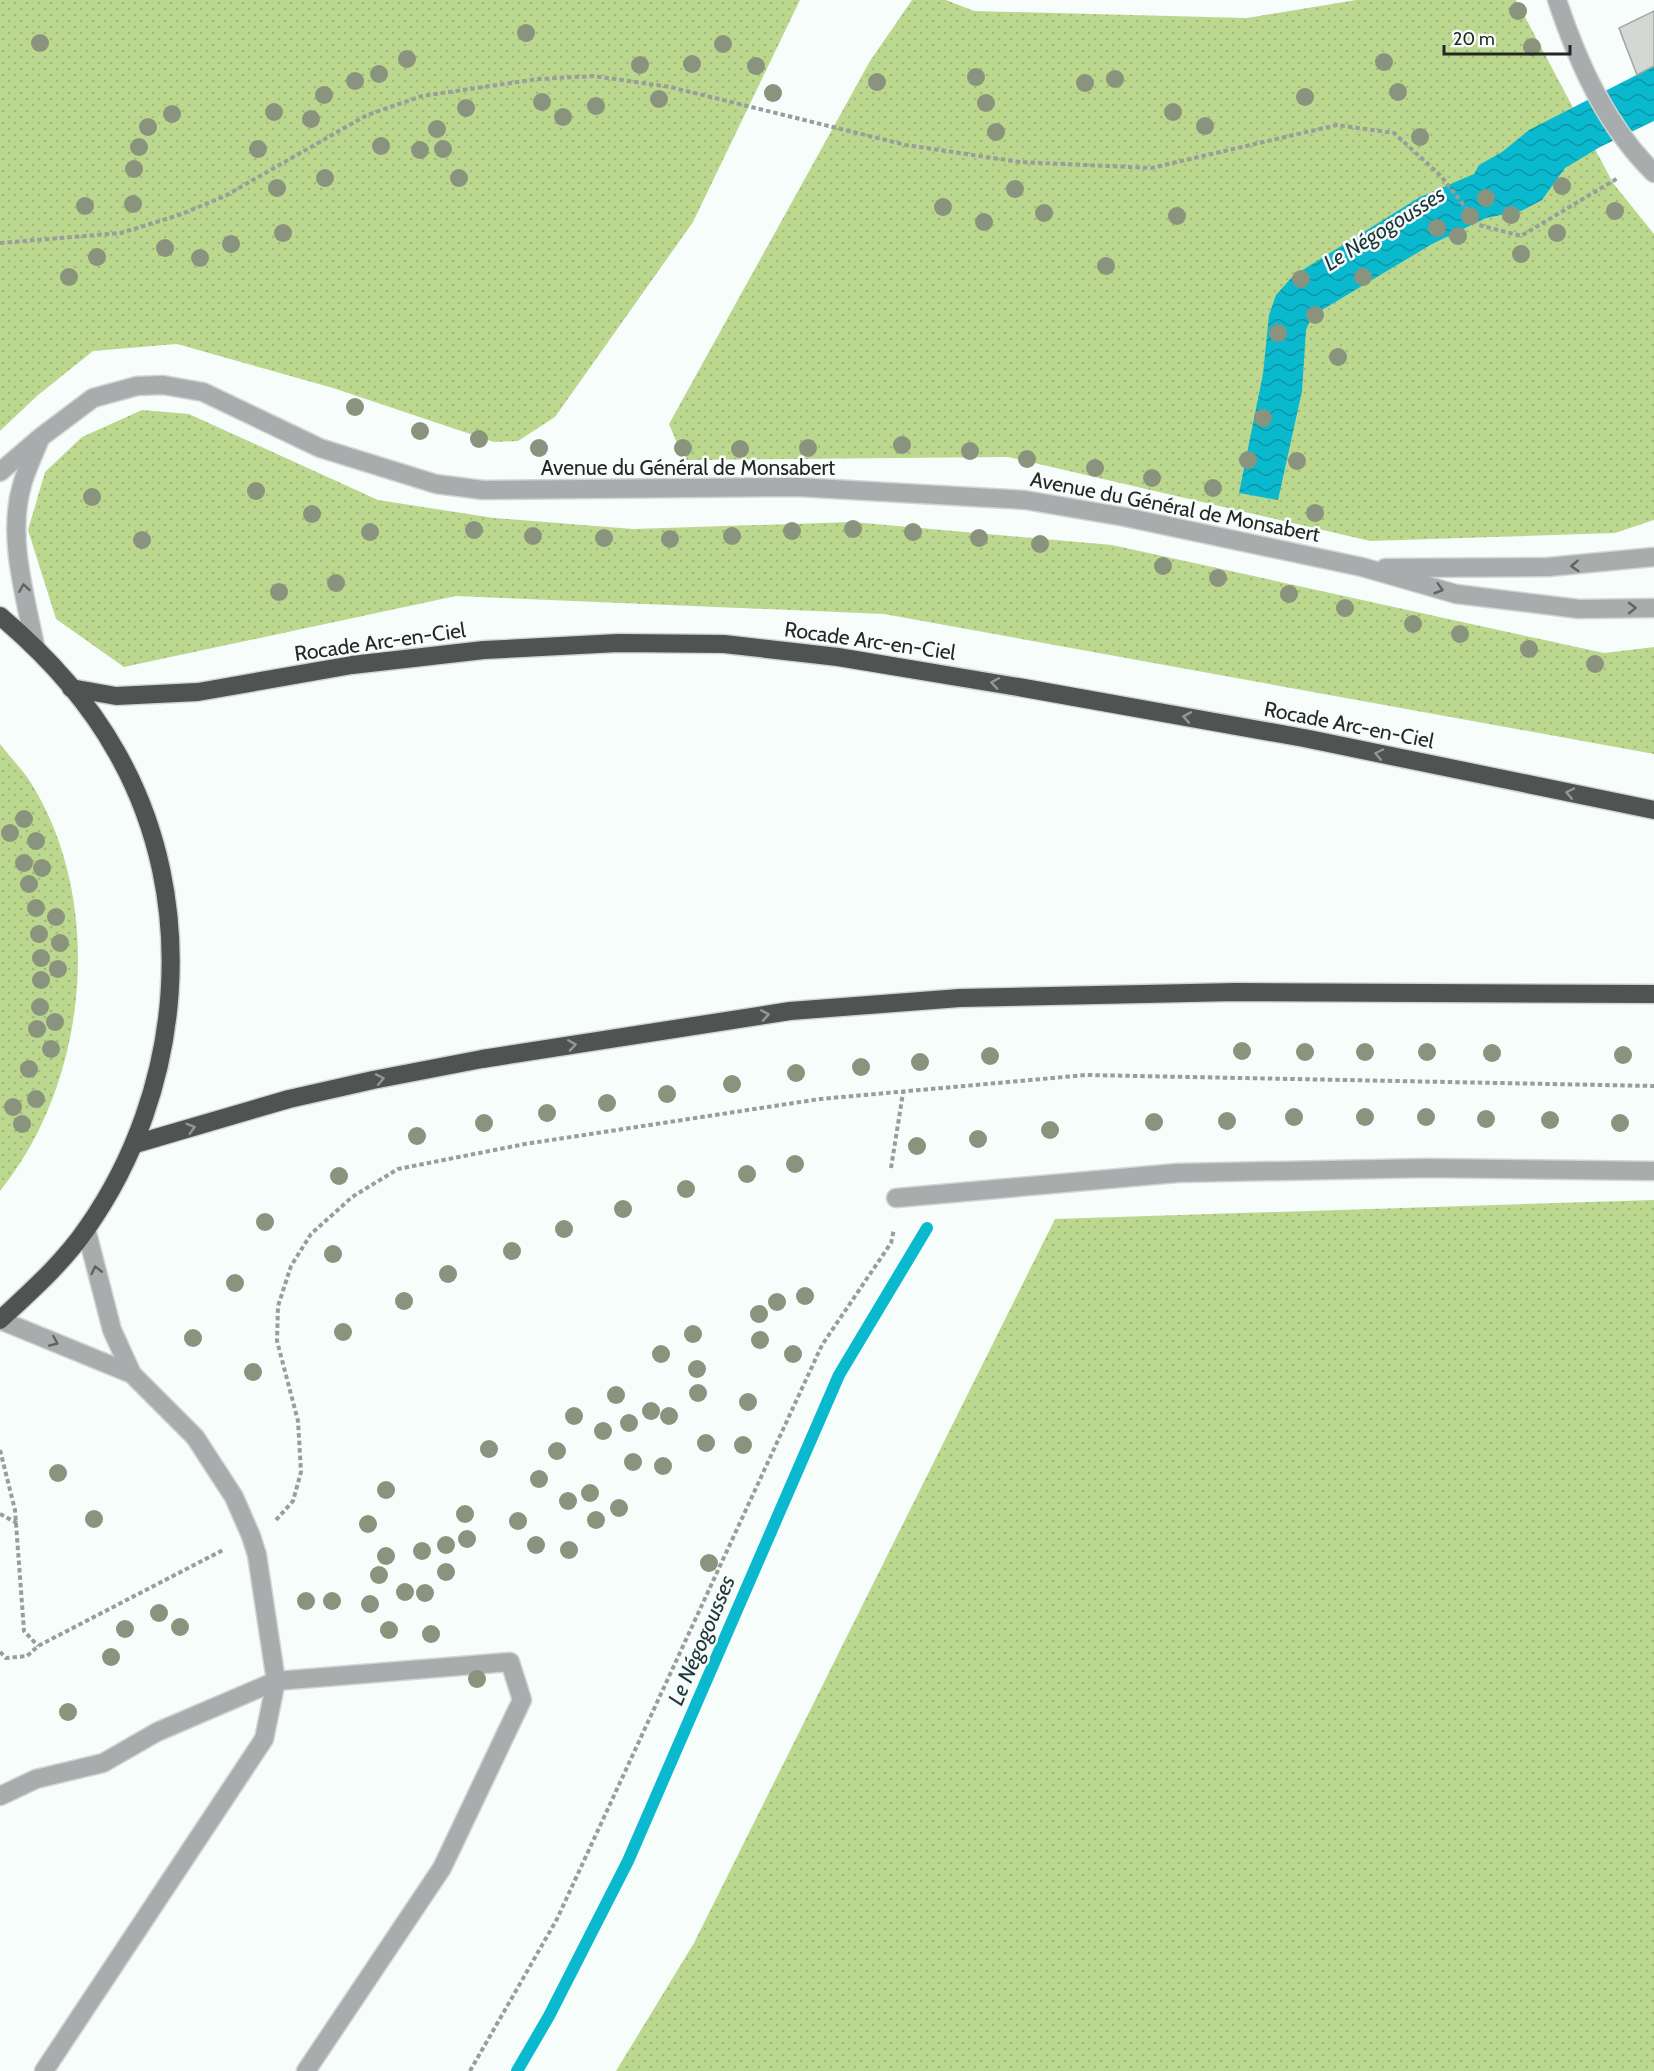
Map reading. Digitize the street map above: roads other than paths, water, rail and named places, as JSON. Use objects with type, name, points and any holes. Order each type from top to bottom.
[{"type":"highway","points":[[0,616],[35,646],[70,688],[97,722],[126,771],[153,838],[165,889],[171,940],[171,993],[165,1044],[153,1095],[135,1144],[113,1188],[86,1229],[46,1278],[0,1320]]},
{"type":"highway","name":"Rocade Arc-en-Ciel","points":[[70,688],[116,696],[198,692],[261,683],[352,665],[484,651],[618,643],[724,644],[838,657],[1024,688],[1304,738],[1654,810]]},
{"type":"highway","points":[[135,1144],[289,1099],[373,1080],[516,1054],[790,1011],[960,998],[1224,992],[1654,994]]},
{"type":"street","points":[[1557,0],[1569,38],[1593,89],[1625,143],[1654,174]]},
{"type":"street","name":"Avenue du Général de Monsabert","points":[[0,472],[41,437],[93,398],[137,386],[163,385],[203,392],[320,448],[436,484],[483,490],[796,487],[1024,500],[1125,517],[1362,567],[1456,594],[1579,609],[1654,608]]},
{"type":"street","points":[[35,646],[24,593],[17,542],[17,516],[22,485],[41,437]]},
{"type":"street","name":"Avenue du Général de Monsabert","points":[[1362,567],[1548,567],[1610,563],[1654,557]]},
{"type":"street","points":[[896,1198],[1177,1173],[1426,1168],[1654,1171]]},
{"type":"street","points":[[44,2071],[264,1739],[276,1681],[257,1555],[234,1497],[195,1437],[132,1374],[112,1330],[86,1229]]},
{"type":"street","points":[[0,1320],[132,1374]]},
{"type":"street","points":[[0,1796],[36,1779],[103,1763],[158,1732],[276,1681],[510,1662],[522,1700],[442,1868],[306,2071]]},
{"type":"water","points":[[1654,66],[1654,121],[1600,147],[1565,168],[1542,200],[1521,211],[1486,218],[1432,244],[1312,316],[1306,330],[1302,391],[1278,500],[1239,493],[1263,374],[1269,315],[1276,295],[1293,276],[1420,197],[1474,174],[1479,165],[1502,152],[1529,130]]},
{"type":"waterway","name":"Le Négogousses","points":[[517,2071],[549,2016],[628,1861],[839,1375],[927,1228]]}]
